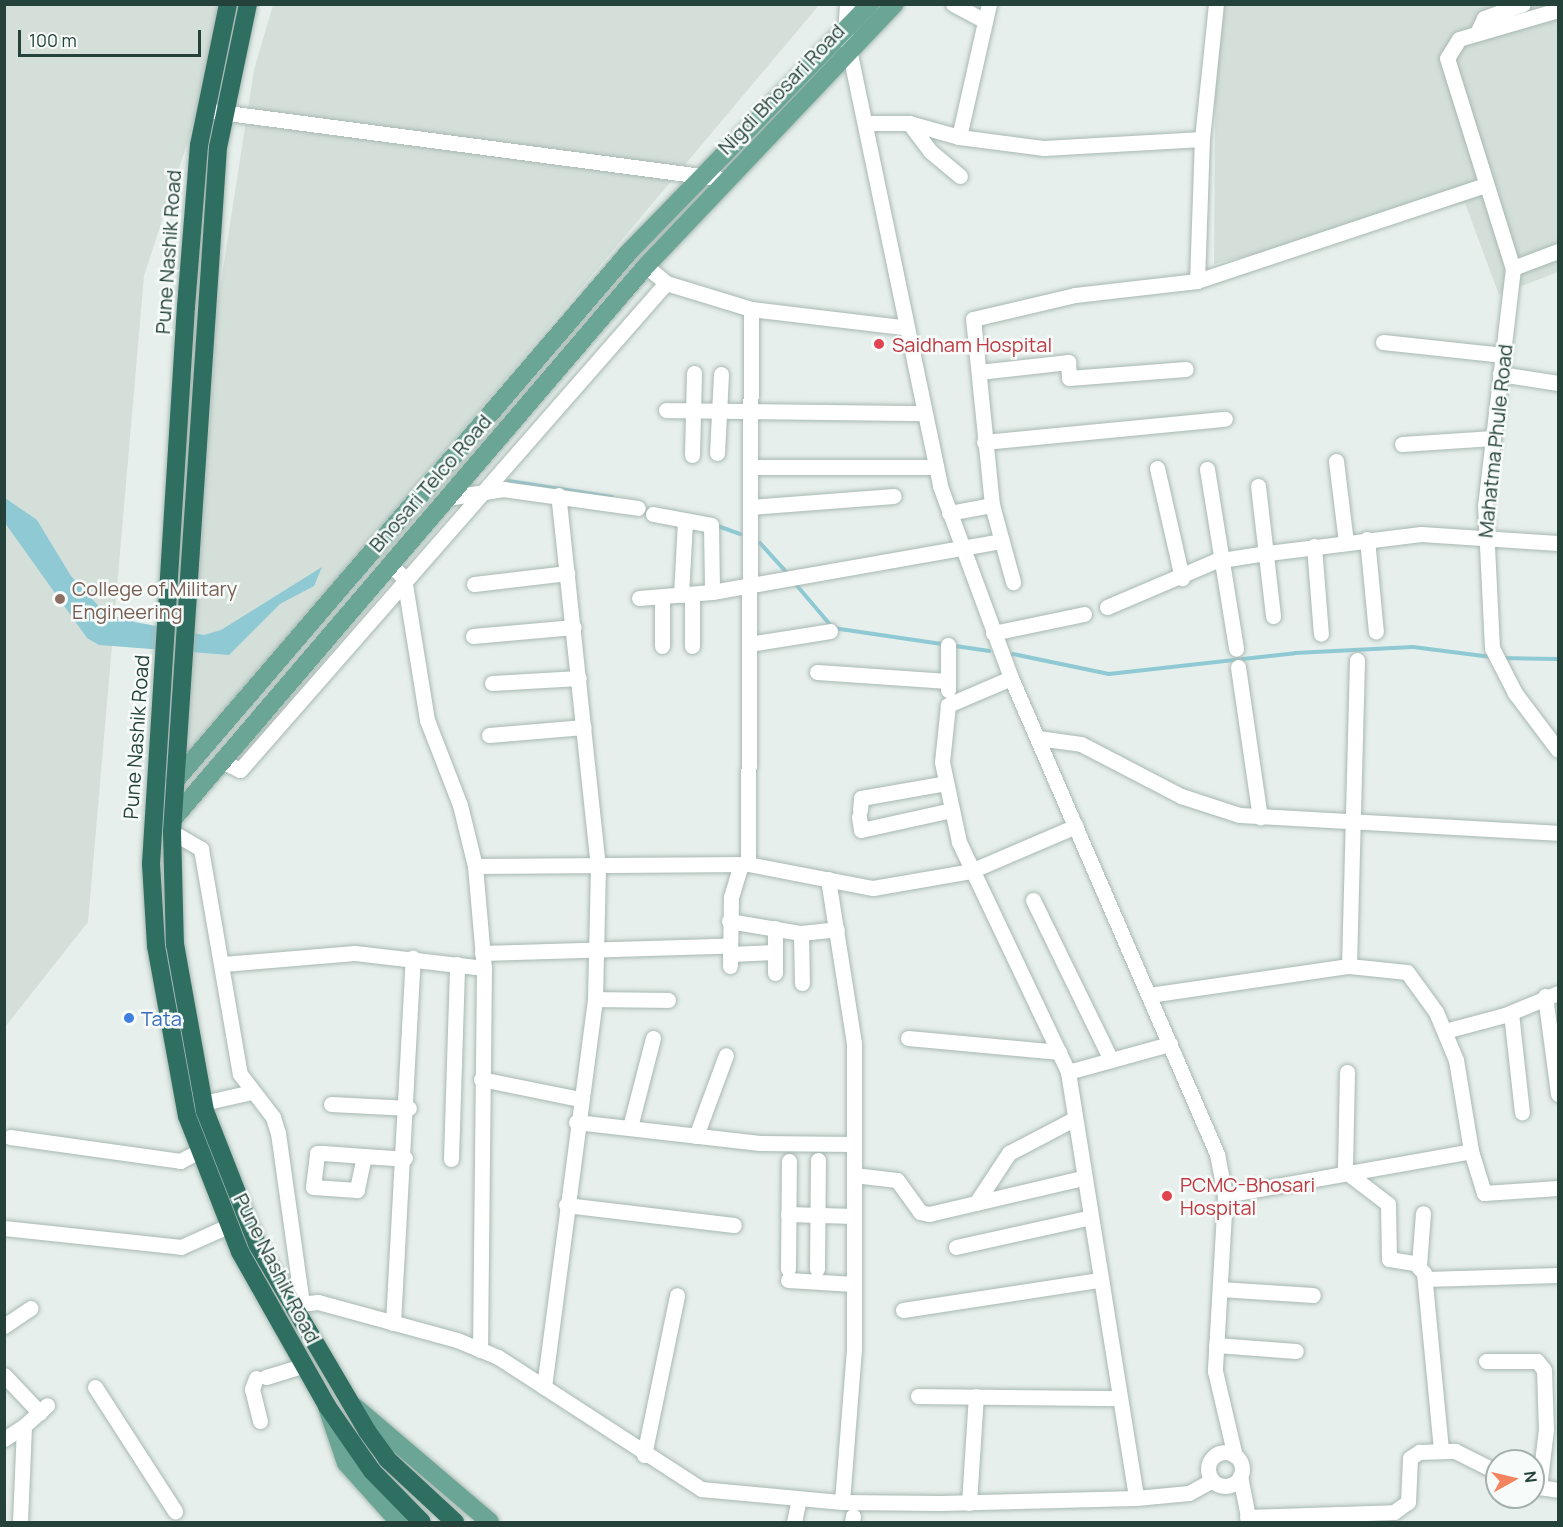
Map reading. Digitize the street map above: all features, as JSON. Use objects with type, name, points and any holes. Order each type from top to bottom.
[{"type":"highway","name":"Pune Nashik Road","points":[[228,4],[205,110],[186,306],[151,864],[164,1004],[198,1152],[228,1226],[302,1366],[327,1406],[372,1471],[422,1522]]},
{"type":"highway","name":"Pune Nashik Road","points":[[248,4],[224,112],[205,308],[172,826],[175,944],[203,1103],[234,1191],[367,1431],[395,1467],[455,1522]]},
{"type":"main road","name":"Nigdi Bhosari Road","points":[[703,174],[870,4]]},
{"type":"main road","name":"Nigdi Bhosari Road","points":[[724,179],[895,4]]},
{"type":"main road","name":"Bhosari Telco Road","points":[[175,781],[629,252],[703,174]]},
{"type":"main road","name":"Bhosari Telco Road","points":[[172,826],[222,761],[390,564],[646,266],[724,179]]},
{"type":"main road","points":[[349,1401],[490,1522]]},
{"type":"main road","points":[[327,1406],[346,1463],[399,1522]]},
{"type":"street","points":[[847,4],[845,30],[865,123],[903,327],[949,513],[1011,678],[1217,1154],[1225,1195],[1216,1345],[1218,1391],[1240,1476],[1248,1520],[1394,1512],[1408,1502],[1410,1458],[1441,1449],[1485,1467]]},
{"type":"street","points":[[953,4],[985,21]]},
{"type":"street","points":[[959,137],[989,4]]},
{"type":"street","points":[[1197,281],[1202,139],[1216,4]]},
{"type":"street","points":[[1479,31],[1484,18],[1523,4]]},
{"type":"street","points":[[1558,10],[1489,34],[1479,31],[1459,39],[1447,58],[1513,268],[1558,251]]},
{"type":"street","points":[[205,110],[703,174],[724,179]]},
{"type":"street","points":[[865,123],[909,123],[959,137],[1044,148],[1202,139]]},
{"type":"street","points":[[909,123],[930,151],[960,176]]},
{"type":"street","points":[[1013,582],[992,505],[973,319],[1075,295],[1197,281],[1486,185]]},
{"type":"street","points":[[646,266],[666,283],[751,309],[903,327]]},
{"type":"street","name":"Mahatma Phule Road","points":[[1513,268],[1484,537],[1492,648],[1502,671],[1558,750]]},
{"type":"street","points":[[222,761],[240,770],[404,578],[666,283]]},
{"type":"street","points":[[727,955],[729,921],[744,864],[750,582],[751,309]]},
{"type":"street","points":[[1383,342],[1503,355]]},
{"type":"street","points":[[979,372],[1068,362],[1069,378],[1186,369]]},
{"type":"street","points":[[692,455],[694,373]]},
{"type":"street","points":[[717,453],[721,374]]},
{"type":"street","points":[[1500,374],[1558,383]]},
{"type":"street","points":[[666,410],[923,412]]},
{"type":"street","points":[[984,442],[1225,419]]},
{"type":"street","points":[[1402,444],[1493,438]]},
{"type":"street","points":[[1336,461],[1346,542]]},
{"type":"street","points":[[750,466],[936,467]]},
{"type":"street","points":[[1157,468],[1182,578]]},
{"type":"street","points":[[1207,469],[1236,649]]},
{"type":"street","points":[[1257,486],[1273,616]]},
{"type":"street","points":[[447,498],[503,489],[638,508]]},
{"type":"street","points":[[544,1387],[579,1099],[595,999],[598,867],[558,495]]},
{"type":"street","points":[[750,507],[894,496]]},
{"type":"street","points":[[949,513],[992,505]]},
{"type":"street","points":[[653,514],[711,525],[712,592]]},
{"type":"street","points":[[685,521],[687,594],[692,646]]},
{"type":"street","points":[[1107,607],[1222,560],[1314,546],[1367,539],[1484,537],[1558,543]]},
{"type":"street","points":[[1367,539],[1376,632]]},
{"type":"street","points":[[639,598],[712,592],[750,582],[798,578],[963,551],[1002,541]]},
{"type":"street","points":[[1314,546],[1321,634]]},
{"type":"street","points":[[390,564],[404,578],[427,720],[459,805],[475,867],[483,960],[480,1350]]},
{"type":"street","points":[[474,584],[567,573]]},
{"type":"street","points":[[662,597],[662,646]]},
{"type":"street","points":[[993,633],[1083,614]]},
{"type":"street","points":[[473,636],[574,627]]},
{"type":"street","points":[[749,644],[830,631]]},
{"type":"street","points":[[948,645],[948,705],[942,762],[946,783],[971,871],[1068,1072],[1087,1218],[1136,1498]]},
{"type":"street","points":[[1349,966],[1358,660]]},
{"type":"street","points":[[1238,668],[1260,817]]},
{"type":"street","points":[[817,672],[948,681]]},
{"type":"street","points":[[492,683],[579,678]]},
{"type":"street","points":[[948,705],[1011,678]]},
{"type":"street","points":[[489,735],[584,727]]},
{"type":"street","points":[[1038,738],[1081,744],[1214,809],[1260,817],[1352,825],[1558,833]]},
{"type":"street","points":[[946,783],[861,798],[861,830],[952,810]]},
{"type":"street","points":[[172,826],[201,849],[223,964],[240,1074],[273,1117],[278,1133],[296,1304],[318,1302],[480,1350],[544,1387],[644,1455],[701,1489],[842,1502],[969,1503],[1136,1498],[1189,1493],[1212,1480]]},
{"type":"street","points":[[475,867],[744,864],[873,888],[971,871],[1076,826]]},
{"type":"street","points":[[828,879],[852,1011],[854,1284],[842,1502]]},
{"type":"street","points":[[1033,900],[1111,1060]]},
{"type":"street","points":[[729,921],[801,933],[837,929]]},
{"type":"street","points":[[775,928],[775,973]]},
{"type":"street","points":[[801,933],[802,982]]},
{"type":"street","points":[[223,964],[355,952],[457,964],[596,951],[727,955],[775,952]]},
{"type":"street","points":[[393,1323],[409,1108],[413,958]]},
{"type":"street","points":[[451,1159],[457,964]]},
{"type":"street","points":[[1149,995],[1349,966],[1407,972],[1445,1031],[1456,1060],[1471,1151],[1484,1193],[1558,1188]]},
{"type":"street","points":[[1445,1031],[1511,1013],[1552,994],[1558,1094]]},
{"type":"street","points":[[595,999],[668,1000]]},
{"type":"street","points":[[1511,1013],[1522,1112]]},
{"type":"street","points":[[630,1127],[653,1038]]},
{"type":"street","points":[[908,1038],[1059,1052]]},
{"type":"street","points":[[1068,1072],[1170,1044]]},
{"type":"street","points":[[696,1136],[726,1055]]},
{"type":"street","points":[[1346,1171],[1347,1072]]},
{"type":"street","points":[[482,1079],[579,1099]]},
{"type":"street","points":[[203,1103],[252,1092]]},
{"type":"street","points":[[331,1104],[409,1108]]},
{"type":"street","points":[[976,1203],[1009,1153],[1074,1119]]},
{"type":"street","points":[[576,1122],[696,1136],[854,1144]]},
{"type":"street","points":[[10,1137],[180,1161],[198,1152]]},
{"type":"street","points":[[1225,1195],[1346,1171],[1471,1151]]},
{"type":"street","points":[[364,1156],[405,1158]]},
{"type":"street","points":[[817,1269],[818,1160]]},
{"type":"street","points":[[789,1161],[788,1275],[854,1284]]},
{"type":"street","points":[[1346,1171],[1388,1204],[1389,1259],[1422,1272],[1558,1275]]},
{"type":"street","points":[[854,1175],[897,1179],[920,1212],[976,1203],[1082,1178]]},
{"type":"street","points":[[566,1205],[734,1225]]},
{"type":"street","points":[[1423,1213],[1422,1272],[1441,1449]]},
{"type":"street","points":[[788,1214],[854,1216]]},
{"type":"street","points":[[956,1247],[1087,1218]]},
{"type":"street","points":[[4,1228],[181,1247],[228,1226]]},
{"type":"street","points":[[903,1310],[1098,1280]]},
{"type":"street","points":[[1220,1289],[1313,1295]]},
{"type":"street","points":[[644,1455],[677,1295]]},
{"type":"street","points":[[4,1326],[31,1308]]},
{"type":"street","points":[[1216,1345],[1296,1351]]},
{"type":"street","points":[[1486,1361],[1541,1364],[1552,1429],[1545,1454]]},
{"type":"street","points":[[260,1421],[252,1389],[261,1377],[302,1366]]},
{"type":"street","points":[[4,1375],[44,1409],[4,1439]]},
{"type":"street","points":[[95,1387],[176,1511]]},
{"type":"street","points":[[918,1396],[1119,1398]]},
{"type":"street","points":[[969,1503],[976,1396]]},
{"type":"street","points":[[20,1522],[24,1426]]},
{"type":"street","points":[[1212,1480],[1208,1466],[1213,1457],[1221,1453],[1235,1456]]},
{"type":"street","points":[[1212,1480],[1227,1486],[1240,1476]]},
{"type":"street","points":[[794,1522],[798,1499]]},
{"type":"shaded area","name":"College of Military Engineering","points":[[5,5],[232,5],[144,276],[88,922],[5,1027]]},
{"type":"shaded area","points":[[273,5],[819,5],[186,759],[218,301],[254,70]]},
{"type":"shaded area","points":[[1216,5],[1558,5],[1558,272],[1499,295],[1465,203],[1214,264]]},
{"type":"water","points":[[5,498],[37,520],[71,576],[105,613],[135,622],[204,635],[221,630],[322,567],[314,586],[280,604],[229,655],[99,645],[87,638],[5,523]]},
{"type":"waterway","points":[[509,481],[612,497]]},
{"type":"waterway","points":[[715,525],[740,534]]},
{"type":"waterway","points":[[760,543],[789,575]]},
{"type":"waterway","points":[[793,581],[833,628],[989,651]]},
{"type":"waterway","points":[[1013,654],[1109,674],[1295,653],[1413,647],[1491,657]]},
{"type":"waterway","points":[[1501,658],[1558,659]]},
{"type":"place","name":"Saidham Hospital","points":[[879,344]]},
{"type":"place","name":"College of Military Engineering","points":[[60,599]]},
{"type":"place","name":"Tata","points":[[129,1018]]},
{"type":"place","name":"PCMC-Bhosari Hospital","points":[[1167,1196]]}]
